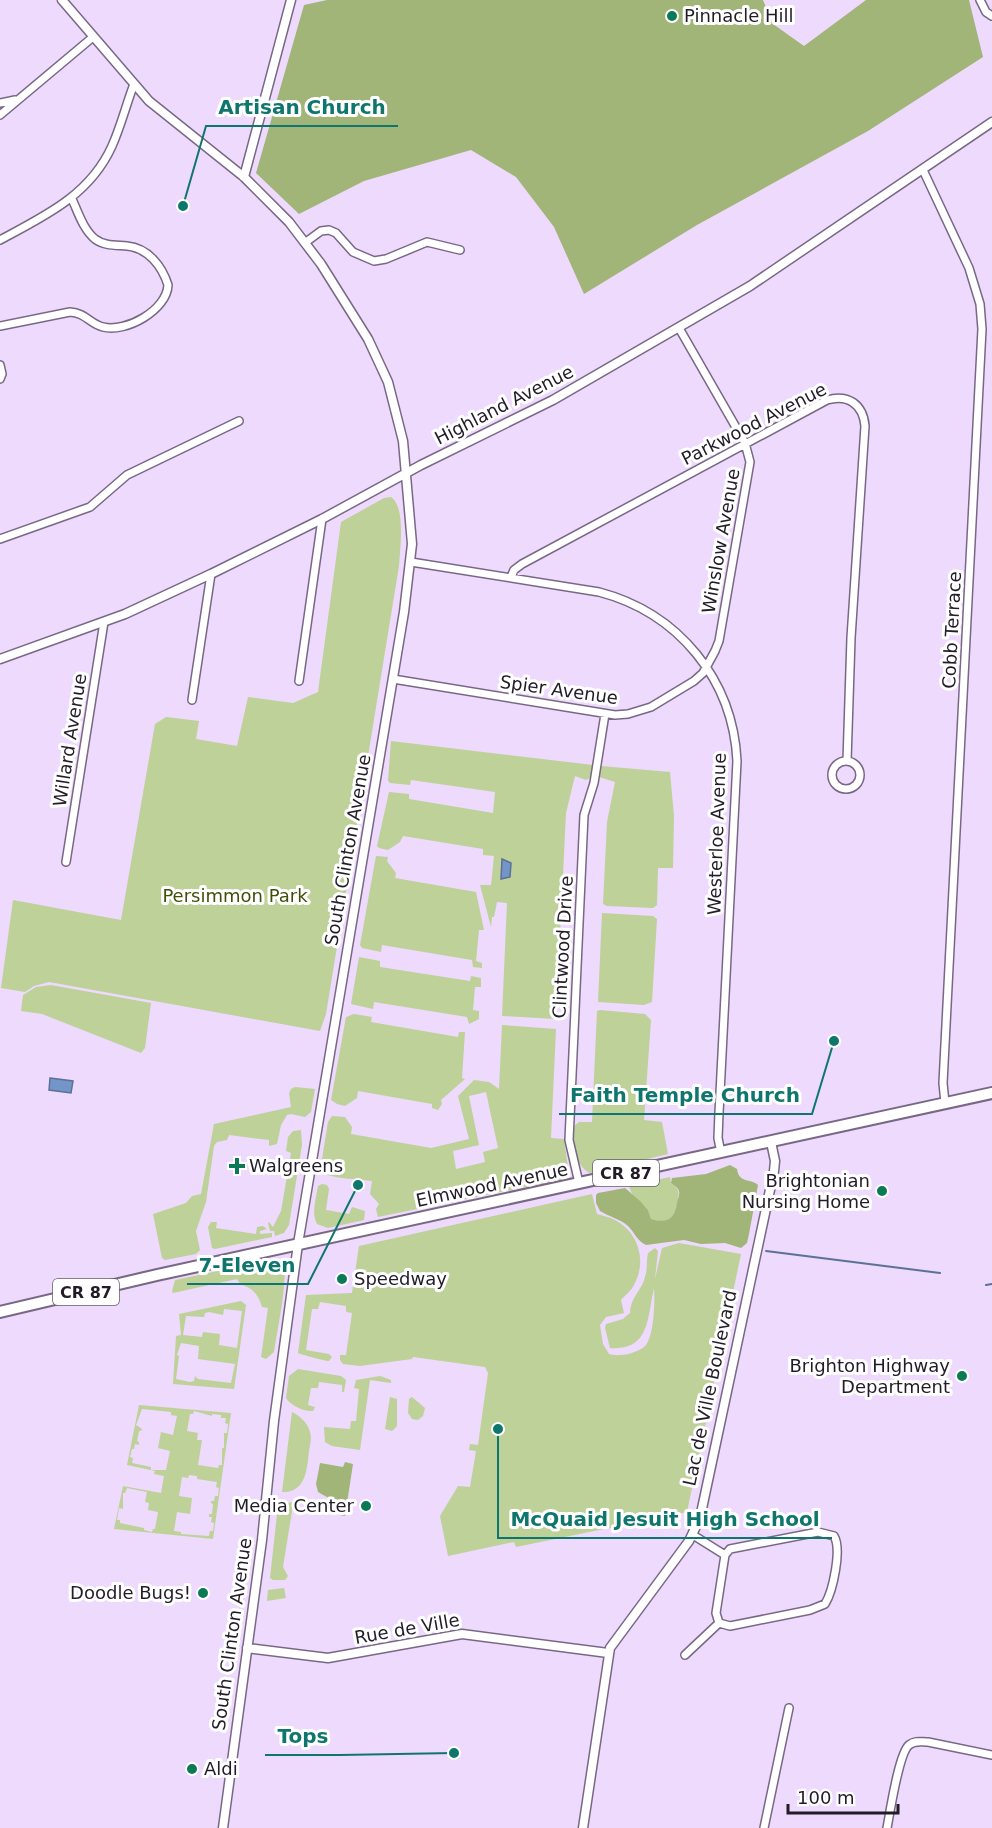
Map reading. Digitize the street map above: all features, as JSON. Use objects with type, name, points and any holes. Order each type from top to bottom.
[{"type":"main road","name":"Elmwood Avenue","points":[[0,1312],[298,1244],[992,1093]]},
{"type":"street","name":"South Clinton Avenue","points":[[62,0],[134,84],[162,112],[244,177],[284,216],[306,242],[358,322],[382,367],[398,418],[407,472],[412,526],[411,562],[393,679],[298,1244],[274,1414],[262,1540],[223,1828]]},
{"type":"street","points":[[244,177],[291,0]]},
{"type":"street","points":[[980,0],[986,12],[992,16]]},
{"type":"street","points":[[0,115],[93,37]]},
{"type":"street","points":[[0,240],[48,215],[72,199],[88,183],[107,154],[134,84]]},
{"type":"street","points":[[0,104],[18,99]]},
{"type":"street","name":"Highland Avenue","points":[[0,658],[104,622],[211,574],[322,519],[407,472],[553,400],[750,286],[992,122]]},
{"type":"street","name":"Cobb Terrace","points":[[923,170],[969,268],[980,304],[982,329],[943,1083],[945,1103]]},
{"type":"street","points":[[0,326],[70,312],[86,316],[98,326],[116,327],[142,319],[163,302],[168,285],[166,277],[146,251],[105,244],[97,240],[84,225],[72,199]]},
{"type":"street","points":[[306,242],[321,231],[329,230],[336,233],[352,252],[374,261],[386,259],[427,242],[460,250]]},
{"type":"street","name":"Winslow Avenue","points":[[679,328],[745,443],[749,469],[719,641],[707,666]]},
{"type":"street","points":[[0,365],[0,379]]},
{"type":"street","name":"Parkwood Avenue","points":[[511,577],[514,570],[522,564],[831,399],[840,398],[854,402],[861,409],[865,426],[851,638],[847,761]]},
{"type":"street","points":[[0,540],[90,507],[127,475],[239,421]]},
{"type":"street","points":[[299,681],[322,519]]},
{"type":"street","name":"Westerloe Avenue","points":[[411,562],[599,592],[624,599],[670,628],[689,644],[707,666],[730,715],[737,761],[718,1113],[718,1138],[721,1153]]},
{"type":"street","points":[[192,700],[211,574]]},
{"type":"street","name":"Willard Avenue","points":[[66,862],[104,622]]},
{"type":"street","name":"Spier Avenue","points":[[393,679],[605,714],[628,714],[651,707],[694,681],[707,666]]},
{"type":"street","name":"Clintwood Drive","points":[[579,1183],[569,1131],[580,880],[584,815],[594,783],[605,714]]},
{"type":"street","name":"Parkwood Avenue","points":[[847,761],[859,768],[860,778],[855,785],[846,789],[838,786],[833,775],[839,763],[847,761]]},
{"type":"street","name":"Lac de Ville Boulevard","points":[[583,1828],[608,1653],[612,1642],[693,1535],[702,1508],[774,1171],[771,1142]]},
{"type":"street","points":[[818,1532],[831,1534],[838,1544],[829,1595],[825,1604],[730,1626],[719,1623],[716,1613],[725,1555],[730,1549],[818,1532]]},
{"type":"street","points":[[693,1535],[725,1555]]},
{"type":"street","points":[[684,1655],[719,1623]]},
{"type":"street","name":"Rue de Ville","points":[[248,1648],[334,1658],[462,1634],[608,1653]]},
{"type":"street","points":[[764,1828],[789,1708]]},
{"type":"street","points":[[887,1828],[900,1762],[904,1750],[910,1744],[918,1741],[928,1742],[992,1755]]},
{"type":"green space","points":[[327,0],[763,0],[773,24],[804,46],[866,0],[969,0],[983,57],[868,131],[697,225],[584,294],[554,227],[516,177],[471,150],[364,181],[299,214],[256,173],[304,5]]},
{"type":"green space","name":"Persimmon Park","points":[[391,497],[399,510],[401,539],[399,566],[326,1014],[320,1031],[49,982],[34,986],[25,992],[1,988],[13,900],[121,920],[155,724],[166,717],[199,721],[196,739],[237,746],[248,697],[293,703],[318,692],[341,522],[384,498]]},
{"type":"green space","points":[[391,741],[593,765],[590,778],[586,780],[575,776],[566,813],[556,1019],[502,1016],[507,903],[497,902],[491,927],[480,885],[491,885],[494,856],[483,855],[483,849],[403,836],[400,842],[388,850],[377,846],[389,792],[409,794],[409,799],[493,813],[495,792],[411,780],[410,785],[390,783],[388,781]]},
{"type":"green space","points":[[601,766],[670,772],[674,816],[673,868],[658,868],[657,905],[653,908],[603,904],[607,822],[615,782],[599,777]]},
{"type":"green space","points":[[376,856],[388,857],[387,861],[396,873],[395,878],[476,892],[484,930],[479,930],[476,961],[482,963],[482,968],[473,967],[472,960],[382,945],[381,952],[362,948],[360,945]]},
{"type":"green space","points":[[602,913],[653,916],[657,919],[652,1002],[644,1005],[598,1002]]},
{"type":"green space","points":[[359,957],[380,961],[380,967],[470,981],[471,976],[481,978],[481,987],[475,987],[473,1010],[479,1011],[479,1019],[469,1024],[467,1017],[374,1002],[373,1009],[351,1004]]},
{"type":"green space","points":[[51,985],[151,1003],[145,1048],[141,1053],[42,1014],[21,1011],[23,995],[36,987]]},
{"type":"green space","points":[[597,1011],[645,1014],[651,1020],[644,1120],[662,1122],[668,1154],[590,1173],[578,1160],[572,1128],[579,1122],[592,1122]]},
{"type":"green space","points":[[354,1014],[372,1017],[371,1022],[458,1037],[459,1032],[465,1032],[462,1078],[465,1079],[441,1100],[442,1104],[438,1110],[432,1108],[432,1104],[358,1091],[357,1098],[345,1106],[337,1104],[331,1100],[346,1017]]},
{"type":"green space","points":[[502,1025],[556,1029],[551,1138],[564,1139],[569,1174],[564,1179],[378,1217],[376,1209],[379,1204],[370,1194],[372,1181],[337,1177],[320,1171],[328,1122],[332,1116],[345,1117],[352,1127],[351,1134],[431,1148],[469,1139],[458,1096],[474,1080],[489,1082],[499,1089]],"holes":[[[486,1092],[498,1148],[483,1152],[485,1162],[456,1169],[453,1151],[479,1145],[469,1096]]]},
{"type":"green space","points":[[295,1087],[315,1089],[311,1112],[305,1117],[287,1115],[281,1125],[277,1144],[269,1146],[269,1140],[229,1135],[227,1140],[217,1142],[214,1146],[206,1202],[196,1231],[200,1250],[196,1254],[165,1260],[162,1258],[153,1214],[186,1203],[192,1196],[201,1194],[214,1124],[291,1107],[289,1093]]},
{"type":"green space","points":[[301,1130],[302,1145],[289,1225],[284,1233],[275,1236],[274,1231],[270,1231],[268,1223],[273,1227],[281,1211],[291,1153],[286,1151],[288,1137],[293,1131]]},
{"type":"green space","points":[[730,1165],[737,1169],[740,1177],[758,1185],[747,1243],[741,1248],[725,1243],[701,1244],[684,1240],[646,1245],[625,1224],[600,1211],[596,1203],[598,1193],[625,1188],[648,1210],[651,1219],[666,1220],[674,1213],[679,1194],[678,1189],[671,1183],[672,1178],[706,1174]]},
{"type":"green space","points":[[670,1177],[671,1183],[678,1192],[674,1215],[665,1221],[651,1219],[648,1210],[632,1194],[629,1186]]},
{"type":"green space","points":[[327,1185],[329,1189],[326,1210],[349,1214],[352,1207],[365,1211],[364,1220],[328,1228],[317,1224],[314,1206],[318,1186]]},
{"type":"green space","points":[[592,1194],[597,1214],[615,1220],[630,1232],[640,1257],[638,1276],[634,1285],[621,1300],[624,1313],[606,1317],[600,1325],[603,1344],[609,1354],[629,1354],[642,1348],[649,1340],[653,1318],[654,1288],[648,1321],[640,1338],[633,1344],[623,1348],[610,1348],[605,1328],[606,1324],[623,1319],[630,1313],[632,1302],[645,1277],[648,1253],[655,1248],[658,1251],[655,1279],[662,1248],[679,1243],[741,1254],[687,1512],[516,1547],[514,1542],[448,1556],[440,1516],[458,1486],[470,1487],[476,1451],[469,1450],[470,1444],[478,1445],[488,1373],[485,1367],[413,1357],[412,1359],[360,1366],[343,1364],[340,1355],[346,1355],[352,1313],[346,1312],[346,1306],[320,1302],[318,1309],[312,1309],[306,1350],[329,1354],[332,1357],[327,1361],[298,1353],[306,1295],[352,1293],[359,1246]]},
{"type":"green space","points":[[211,1222],[217,1222],[216,1228],[256,1234],[257,1227],[263,1226],[267,1229],[260,1231],[260,1234],[272,1233],[272,1237],[215,1249],[212,1248],[208,1227]]},
{"type":"green space","points":[[270,1260],[277,1261],[283,1266],[284,1281],[274,1352],[266,1359],[261,1357],[268,1308],[262,1307],[254,1292],[240,1284],[237,1279],[173,1293],[172,1291],[175,1280]]},
{"type":"green space","points":[[241,1301],[246,1305],[234,1389],[173,1384],[176,1336],[181,1335],[179,1314]],"holes":[[[224,1309],[242,1311],[237,1348],[219,1345],[220,1334],[203,1332],[202,1337],[183,1335],[186,1316],[204,1317],[205,1313],[209,1312],[223,1315]],[[181,1343],[199,1346],[198,1359],[235,1364],[231,1383],[198,1379],[195,1376],[194,1381],[190,1382],[176,1379],[179,1356],[177,1355]]]},
{"type":"green space","points":[[298,1369],[341,1376],[346,1380],[344,1392],[342,1392],[342,1385],[319,1382],[318,1388],[311,1388],[308,1405],[315,1407],[313,1411],[298,1408],[286,1398],[289,1376]]},
{"type":"green space","points":[[380,1376],[391,1380],[391,1383],[370,1380],[360,1450],[332,1446],[325,1442],[324,1427],[350,1429],[351,1421],[356,1421],[359,1389],[354,1388],[356,1380]]},
{"type":"green space","points":[[390,1397],[397,1399],[397,1426],[392,1431],[385,1429]]},
{"type":"green space","points":[[412,1397],[425,1408],[423,1416],[418,1420],[412,1419],[408,1413],[409,1399]]},
{"type":"green space","points":[[139,1405],[231,1413],[213,1539],[114,1529],[123,1486],[161,1493],[164,1476],[154,1474],[155,1471],[127,1465]],"holes":[[[142,1409],[171,1412],[171,1415],[177,1416],[173,1435],[161,1432],[158,1448],[170,1451],[166,1470],[151,1470],[151,1467],[132,1463],[133,1458],[130,1457],[132,1449],[135,1444],[139,1445],[137,1441],[139,1431],[142,1429],[136,1425]],[[194,1411],[212,1416],[212,1414],[221,1415],[221,1418],[226,1418],[225,1423],[228,1424],[227,1433],[224,1433],[222,1465],[218,1468],[198,1465],[202,1440],[197,1440],[198,1433],[187,1431],[190,1414]],[[189,1475],[197,1476],[197,1479],[217,1482],[218,1496],[211,1501],[212,1514],[209,1514],[209,1517],[212,1517],[211,1522],[214,1523],[213,1531],[210,1531],[209,1536],[181,1534],[181,1532],[174,1531],[177,1512],[190,1514],[192,1498],[179,1496],[182,1477],[188,1478]],[[127,1488],[147,1492],[145,1502],[149,1503],[148,1510],[158,1512],[155,1529],[152,1532],[120,1523],[120,1520],[117,1520],[119,1508],[123,1509],[123,1493]]]},
{"type":"green space","points":[[292,1412],[307,1426],[311,1434],[311,1441],[304,1479],[296,1489],[282,1492]]},
{"type":"green space","points":[[345,1462],[353,1464],[345,1516],[340,1515],[338,1507],[332,1501],[318,1492],[316,1484],[320,1463],[343,1467]]},
{"type":"green space","points":[[298,1501],[297,1508],[293,1505],[283,1567],[288,1576],[285,1580],[273,1580],[270,1578],[278,1505]]},
{"type":"green space","points":[[284,1588],[286,1598],[267,1601],[268,1590]]},
{"type":"water","points":[[502,859],[511,863],[510,877],[501,879]]},
{"type":"water","points":[[50,1078],[73,1081],[71,1093],[49,1090]]},
{"type":"waterway","points":[[766,1251],[940,1273]]},
{"type":"waterway","points":[[986,1285],[992,1284]]},
{"type":"place","name":"Pinnacle Hill","points":[[672,16]]},
{"type":"place","name":"Artisan Church","points":[[183,206]]},
{"type":"place","name":"Faith Temple Church","points":[[834,1041]]},
{"type":"place","name":"Walgreens","points":[[237,1166]]},
{"type":"place","name":"7-Eleven","points":[[358,1185]]},
{"type":"place","name":"Brightonian Nursing Home","points":[[882,1191]]},
{"type":"place","name":"Speedway","points":[[342,1279]]},
{"type":"place","name":"Brighton Highway Department","points":[[962,1376]]},
{"type":"place","name":"McQuaid Jesuit High School","points":[[498,1429]]},
{"type":"place","name":"Media Center","points":[[366,1506]]},
{"type":"place","name":"Doodle Bugs!","points":[[203,1593]]},
{"type":"place","name":"Tops","points":[[454,1753]]},
{"type":"place","name":"Aldi","points":[[192,1769]]}]
